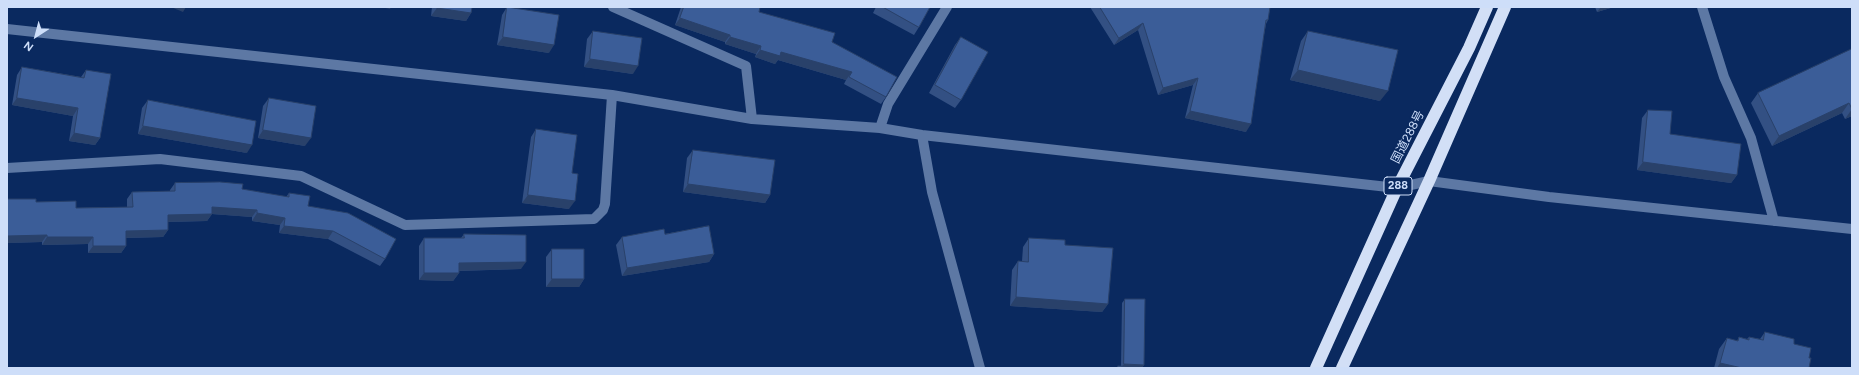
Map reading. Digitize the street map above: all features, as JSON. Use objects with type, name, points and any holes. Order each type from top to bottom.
[{"type":"highway","name":"国道288号","points":[[1316,368],[1397,188],[1469,48],[1487,7]]},
{"type":"highway","name":"288","points":[[1342,368],[1429,180],[1505,7]]},
{"type":"street","points":[[614,7],[746,66],[752,119]]},
{"type":"street","points":[[880,128],[888,104],[947,7]]},
{"type":"street","points":[[1702,7],[1724,77],[1751,138],[1774,221]]},
{"type":"street","points":[[7,29],[612,95],[752,119],[880,128],[922,135],[1397,188],[1429,180],[1549,197],[1852,229]]},
{"type":"street","points":[[7,168],[160,160],[301,176],[405,225],[594,219],[603,210],[605,204],[612,95]]},
{"type":"street","points":[[922,135],[932,192],[980,368]]},
{"type":"building","points":[[437,7],[472,7],[471,13]]},
{"type":"building","points":[[507,7],[559,15],[554,45],[503,37]]},
{"type":"building","points":[[684,7],[760,7],[759,12],[835,33],[832,42],[897,77],[886,97],[849,77],[852,72],[781,52],[780,56],[760,50],[761,46],[730,37],[730,35],[680,18]]},
{"type":"building","points":[[883,7],[930,7],[919,27]]},
{"type":"building","points":[[1100,7],[1270,7],[1268,20],[1266,20],[1251,124],[1190,111],[1198,78],[1163,88],[1143,23],[1119,38]]},
{"type":"building","points":[[593,31],[642,38],[638,66],[590,59]]},
{"type":"building","points":[[1308,31],[1398,50],[1388,91],[1298,70]]},
{"type":"building","points":[[961,37],[988,52],[961,100],[935,85]]},
{"type":"building","points":[[1852,49],[1852,109],[1849,103],[1779,136],[1758,93]]},
{"type":"building","points":[[22,67],[84,78],[86,70],[111,74],[100,138],[74,133],[78,108],[17,98]]},
{"type":"building","points":[[269,98],[316,106],[311,138],[263,130]]},
{"type":"building","points":[[148,100],[256,121],[252,145],[143,126]]},
{"type":"building","points":[[1648,110],[1672,111],[1670,134],[1741,144],[1737,175],[1643,162]]},
{"type":"building","points":[[536,129],[577,135],[572,173],[578,174],[575,201],[528,195]]},
{"type":"building","points":[[693,150],[775,160],[770,195],[688,184]]},
{"type":"building","points":[[220,182],[243,184],[242,189],[289,197],[289,193],[310,196],[308,206],[348,213],[396,239],[385,259],[333,231],[284,226],[285,218],[257,213],[257,210],[212,207],[212,214],[168,215],[168,230],[126,231],[126,246],[93,246],[93,237],[47,237],[47,235],[7,236],[7,199],[36,199],[36,202],[76,201],[76,208],[133,207],[132,192],[175,191],[175,183]]},
{"type":"building","points":[[709,226],[714,254],[627,268],[622,237],[664,229],[665,234]]},
{"type":"building","points":[[464,234],[526,235],[526,262],[459,263],[459,273],[424,273],[424,238],[464,238]]},
{"type":"building","points":[[1029,238],[1065,240],[1065,245],[1113,248],[1108,304],[1016,297],[1018,261],[1028,262]]},
{"type":"building","points":[[552,249],[584,249],[584,279],[552,279]]},
{"type":"building","points":[[1125,299],[1145,299],[1144,365],[1124,364]]},
{"type":"building","points":[[1765,332],[1794,339],[1794,344],[1811,348],[1809,368],[1742,368],[1720,363],[1727,338],[1738,341],[1739,337],[1749,340],[1749,337],[1763,340]]},
{"type":"building","points":[[1118,366],[1139,367],[1139,368],[1118,368]]}]
